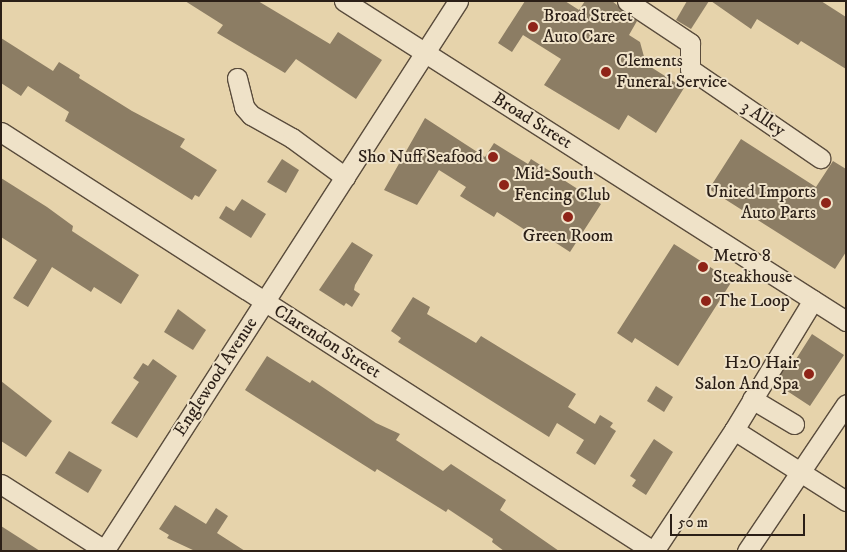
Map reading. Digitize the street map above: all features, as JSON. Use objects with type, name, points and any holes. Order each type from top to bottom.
[{"type":"street","name":"Broad Street","points":[[344,1],[424,54],[846,321]]},
{"type":"street","name":"Englewood Avenue","points":[[105,550],[458,1]]},
{"type":"street","name":"3 Alley","points":[[627,1],[690,43],[690,69],[820,158]]},
{"type":"street","points":[[237,78],[244,107],[250,115],[292,138],[345,177]]},
{"type":"street","name":"Clarendon Street","points":[[1,132],[654,551]]},
{"type":"street","points":[[654,551],[734,430],[813,300]]},
{"type":"street","points":[[755,394],[779,369],[794,346],[795,328]]},
{"type":"street","points":[[755,394],[794,424]]},
{"type":"street","points":[[747,551],[846,404]]},
{"type":"street","points":[[734,430],[846,502]]},
{"type":"street","points":[[1,484],[105,550]]},
{"type":"building","points":[[185,1],[258,1],[330,44],[338,32],[382,60],[356,99],[296,59],[285,73],[217,33],[223,25]]},
{"type":"building","name":"Clements Funeral Service","points":[[525,1],[565,1],[579,10],[585,1],[612,1],[637,21],[629,35],[640,42],[646,64],[684,88],[656,133],[628,115],[619,130],[544,85],[561,59],[523,35],[512,52],[498,43]]},
{"type":"building","points":[[687,1],[709,1],[691,29],[676,20]]},
{"type":"building","points":[[711,1],[821,1],[846,17],[846,69],[801,41],[798,45],[757,19],[751,29]]},
{"type":"building","points":[[1,38],[53,71],[59,62],[80,75],[79,78],[132,111],[185,139],[180,147],[217,170],[199,197],[195,195],[192,200],[65,121],[69,112],[28,86],[21,96],[1,83]]},
{"type":"building","points":[[425,118],[485,157],[494,143],[528,164],[531,159],[601,204],[570,252],[536,230],[533,235],[497,212],[494,217],[460,196],[466,187],[439,170],[417,205],[384,190]]},
{"type":"building","points":[[741,139],[816,187],[833,161],[846,169],[846,252],[835,269],[709,189]]},
{"type":"building","points":[[282,159],[299,170],[286,193],[267,182]]},
{"type":"building","points":[[1,178],[47,207],[73,226],[72,231],[139,275],[121,304],[94,287],[91,292],[52,267],[28,307],[13,298],[37,260],[1,237]]},
{"type":"building","points":[[242,199],[266,214],[251,238],[219,218],[226,206],[234,211]]},
{"type":"building","points":[[352,242],[373,255],[355,285],[354,290],[360,294],[352,307],[346,303],[344,306],[319,290]]},
{"type":"building","points":[[674,244],[732,281],[678,366],[635,338],[632,343],[617,333]]},
{"type":"building","points":[[413,297],[430,307],[427,314],[476,343],[481,336],[576,394],[568,407],[595,424],[600,415],[613,423],[610,427],[616,431],[595,465],[576,453],[584,440],[557,423],[549,437],[398,342],[401,338],[391,331]]},
{"type":"building","points":[[178,309],[206,330],[193,350],[164,332]]},
{"type":"building","name":"H2O Hair Salon And Spa","points":[[812,334],[844,355],[810,406],[781,387],[784,382],[778,379],[787,364],[791,367]]},
{"type":"building","points":[[267,356],[310,383],[312,380],[376,423],[400,434],[396,440],[443,471],[451,464],[506,500],[500,510],[559,551],[504,551],[492,542],[493,539],[448,509],[446,512],[377,469],[375,472],[245,390]]},
{"type":"building","points":[[153,359],[177,376],[137,438],[111,423],[139,382],[133,378],[143,363],[148,366]]},
{"type":"building","points":[[1,381],[52,421],[26,457],[1,441]]},
{"type":"building","points":[[656,386],[673,397],[664,412],[647,401]]},
{"type":"building","points":[[654,439],[673,452],[646,495],[632,486],[636,480],[630,476]]},
{"type":"building","points":[[69,451],[102,470],[88,493],[55,473]]},
{"type":"building","points":[[175,505],[206,524],[216,508],[228,516],[217,533],[245,551],[195,551],[167,538],[169,535],[159,529]]},
{"type":"building","points":[[1,526],[40,551],[1,551]]},
{"type":"place","name":"Broad Street Auto Care","points":[[533,27]]},
{"type":"place","name":"Clements Funeral Service","points":[[606,72]]},
{"type":"place","name":"Sho Nuff Seafood","points":[[493,157]]},
{"type":"place","name":"Mid-South Fencing Club","points":[[504,185]]},
{"type":"place","name":"United Imports Auto Parts","points":[[826,203]]},
{"type":"place","name":"Green Room","points":[[568,217]]},
{"type":"place","name":"Metro 8 Steakhouse","points":[[703,267]]},
{"type":"place","name":"The Loop","points":[[706,301]]},
{"type":"place","name":"H2O Hair Salon And Spa","points":[[809,374]]}]
